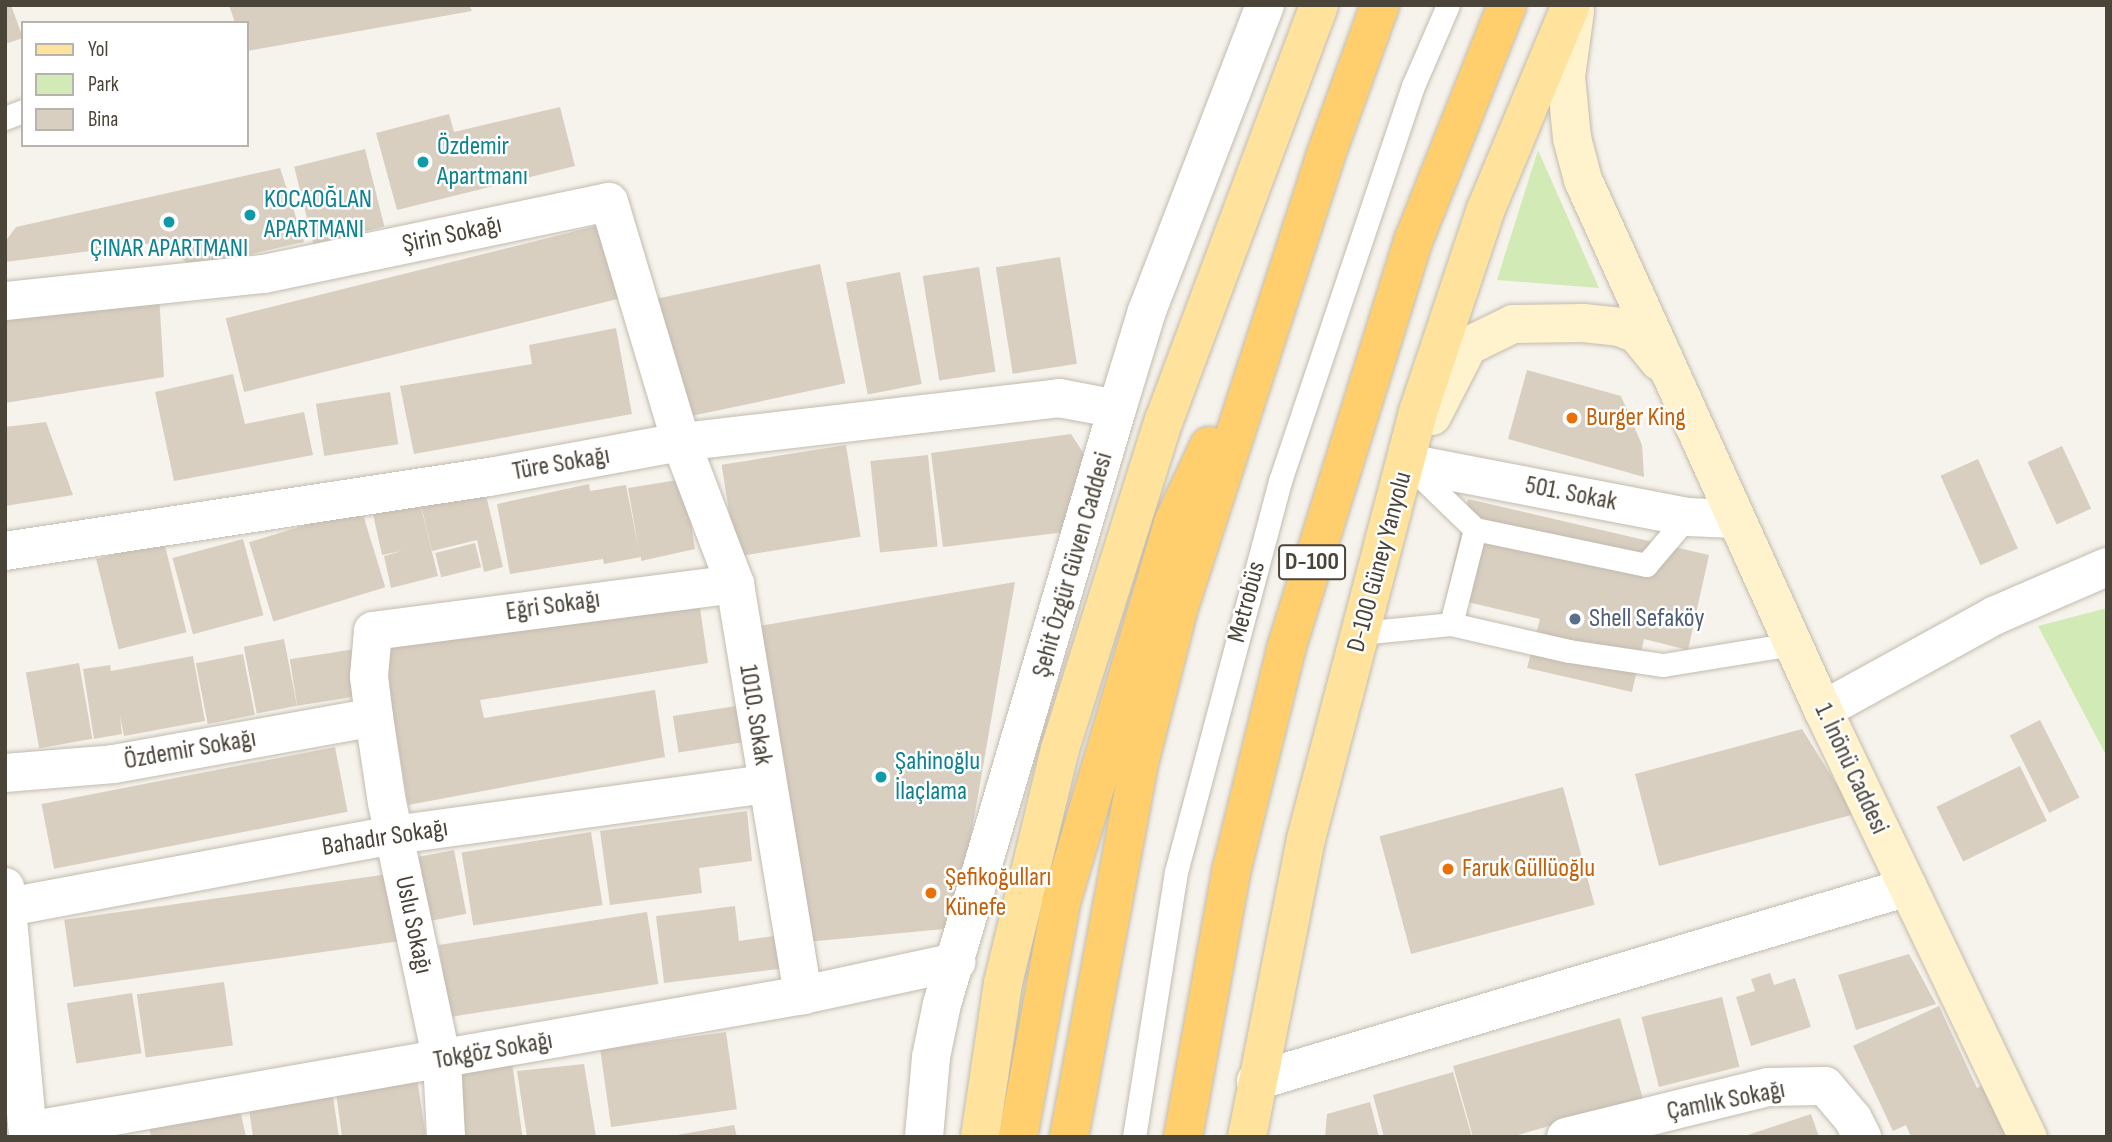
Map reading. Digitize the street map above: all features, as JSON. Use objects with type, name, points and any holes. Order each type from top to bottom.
[{"type":"highway","points":[[1069,1137],[1138,767],[1178,610],[1251,379],[1380,5]]},
{"type":"highway","name":"D-100","points":[[1183,1137],[1229,880],[1286,649],[1414,239],[1507,5]]},
{"type":"highway","points":[[1018,1137],[1061,902],[1137,636],[1172,523],[1210,444],[1251,379]]},
{"type":"main road","points":[[980,1137],[1003,984],[1060,749],[1164,420],[1319,5]]},
{"type":"main road","points":[[1573,5],[1566,76],[1572,138],[1583,180],[1682,398]]},
{"type":"main road","name":"D-100 Güney Yanyolu","points":[[1247,1137],[1306,839],[1407,463],[1418,412],[1486,209],[1573,5]]},
{"type":"main road","points":[[1407,463],[1468,346],[1513,324],[1583,323],[1637,334],[1682,398]]},
{"type":"main road","name":"1. İnönü Caddesi","points":[[1682,398],[1823,710],[2028,1137]]},
{"type":"street","name":"Şehit Özgür Güven Caddesi","points":[[924,1137],[930,1057],[1117,408],[1147,311],[1265,5]]},
{"type":"street","name":"Şirin Sokağı","points":[[5,301],[264,274],[609,202],[681,442]]},
{"type":"street","name":"Türe Sokağı","points":[[5,551],[489,477],[681,442],[1059,398],[1117,408]]},
{"type":"street","name":"1010. Sokak","points":[[681,442],[735,584],[765,783],[803,995]]},
{"type":"street","name":"501. Sokak","points":[[1407,463],[1687,517],[1736,519]]},
{"type":"street","points":[[1823,710],[1996,615],[2107,567]]},
{"type":"street","name":"Eğri Sokağı","points":[[373,631],[735,584]]},
{"type":"street","name":"Uslu Sokağı","points":[[373,631],[369,676],[374,717],[394,835],[442,1060],[446,1137]]},
{"type":"street","name":"Özdemir Sokağı","points":[[5,773],[114,764],[374,717]]},
{"type":"street","points":[[1024,734],[1060,749]]},
{"type":"street","name":"Bahadır Sokağı","points":[[7,897],[394,835],[765,783]]},
{"type":"street","points":[[1256,1081],[1908,887]]},
{"type":"street","points":[[7,897],[28,1134]]},
{"type":"street","name":"Tokgöz Sokağı","points":[[28,1134],[803,995],[956,962]]},
{"type":"street","name":"Çamlık Sokağı","points":[[1566,1137],[1768,1087],[1825,1086],[1853,1119],[1861,1137]]},
{"type":"lane","name":"Metrobüs","points":[[1134,1137],[1176,872],[1273,508],[1404,112],[1448,5]]},
{"type":"lane","points":[[1407,463],[1475,529],[1647,565],[1687,517]]},
{"type":"lane","points":[[1451,624],[1475,529]]},
{"type":"lane","points":[[1360,634],[1451,624],[1569,651],[1663,666],[1793,644]]},
{"type":"green space","points":[[1538,150],[1599,288],[1497,280]]},
{"type":"green space","points":[[2107,608],[2107,757],[2038,626]]},
{"type":"building","points":[[5,5],[11,5],[21,39],[5,44]]},
{"type":"building","points":[[229,5],[469,5],[472,11],[248,51],[248,21],[234,21]]},
{"type":"building","points":[[560,107],[575,166],[397,210],[376,133],[449,114],[454,132]]},
{"type":"building","points":[[365,149],[384,227],[314,244],[294,167]]},
{"type":"building","points":[[280,168],[304,242],[192,267],[161,242],[5,262],[5,242],[16,227]]},
{"type":"building","points":[[608,223],[626,297],[244,392],[226,318]]},
{"type":"building","points":[[1060,257],[1077,364],[1013,374],[996,267]]},
{"type":"building","points":[[820,264],[845,383],[683,418],[658,299]]},
{"type":"building","points":[[979,267],[996,372],[939,381],[923,276]]},
{"type":"building","points":[[900,272],[922,384],[868,394],[846,282]]},
{"type":"building","points":[[159,295],[164,377],[5,403],[5,311]]},
{"type":"building","points":[[616,328],[632,414],[414,454],[400,386],[532,364],[529,345]]},
{"type":"building","name":"Burger King","points":[[1527,370],[1621,396],[1642,445],[1644,477],[1508,439]]},
{"type":"building","points":[[233,374],[245,424],[304,412],[313,455],[174,481],[155,392]]},
{"type":"building","points":[[390,392],[398,444],[324,456],[316,404]]},
{"type":"building","points":[[46,422],[73,495],[5,506],[5,427]]},
{"type":"building","points":[[1071,434],[1088,460],[1066,532],[943,547],[931,453]]},
{"type":"building","points":[[846,445],[861,537],[736,557],[722,465]]},
{"type":"building","points":[[2062,446],[2091,509],[2057,525],[2028,462]]},
{"type":"building","points":[[928,455],[938,546],[880,553],[870,461]]},
{"type":"building","points":[[1978,459],[2018,549],[1980,565],[1941,476]]},
{"type":"building","points":[[684,479],[695,549],[641,561],[641,557],[604,564],[603,559],[510,574],[497,504],[589,484],[590,491],[626,485],[639,551],[628,488]]},
{"type":"building","points":[[463,486],[466,500],[486,495],[503,567],[484,572],[477,540],[432,551],[419,497]]},
{"type":"building","points":[[418,495],[438,576],[391,588],[384,556],[402,551],[382,555],[371,505]]},
{"type":"building","points":[[1468,499],[1709,555],[1688,650],[1644,639],[1632,692],[1527,668],[1540,619],[1446,597]]},
{"type":"building","points":[[361,508],[385,587],[273,622],[249,542]]},
{"type":"building","points":[[243,539],[263,615],[193,634],[172,558]]},
{"type":"building","points":[[164,542],[186,632],[119,649],[96,559]]},
{"type":"building","points":[[475,543],[481,567],[441,577],[435,553]]},
{"type":"building","name":"Şahinoğlu İlaçlama","points":[[1015,582],[955,928],[806,942],[759,626]]},
{"type":"building","points":[[698,594],[708,663],[480,700],[484,718],[655,690],[665,757],[408,805],[381,640]]},
{"type":"building","points":[[284,639],[297,706],[257,714],[244,647]]},
{"type":"building","points":[[355,649],[362,695],[297,706],[290,659]]},
{"type":"building","points":[[243,654],[255,715],[208,724],[196,663]]},
{"type":"building","points":[[193,656],[205,721],[124,736],[120,716],[122,734],[94,739],[83,669],[110,665],[111,671]]},
{"type":"building","points":[[79,663],[92,739],[39,748],[26,672]]},
{"type":"building","points":[[736,706],[742,743],[679,753],[673,716]]},
{"type":"building","points":[[2040,720],[2079,798],[2049,813],[2010,735]]},
{"type":"building","points":[[1802,729],[1855,814],[1659,866],[1635,774]]},
{"type":"building","points":[[335,747],[348,812],[54,869],[41,804]]},
{"type":"building","points":[[2020,766],[2047,821],[1963,862],[1936,807]]},
{"type":"building","points":[[1563,787],[1595,905],[1411,954],[1379,836]]},
{"type":"building","points":[[747,811],[752,861],[699,868],[702,893],[610,905],[600,831]]},
{"type":"building","points":[[591,832],[603,905],[473,926],[462,852]]},
{"type":"building","points":[[454,850],[466,914],[426,922],[414,858]]},
{"type":"building","points":[[389,874],[398,941],[74,987],[64,920]]},
{"type":"building","points":[[735,906],[739,941],[780,935],[786,968],[664,983],[656,916]]},
{"type":"building","points":[[647,912],[658,984],[450,1017],[439,945]]},
{"type":"building","points":[[1909,954],[1936,1004],[1856,1030],[1838,975]]},
{"type":"building","points":[[1770,973],[1774,985],[1795,978],[1811,1027],[1751,1046],[1736,997],[1755,991],[1751,979]]},
{"type":"building","points":[[224,982],[233,1045],[146,1058],[137,994]]},
{"type":"building","points":[[132,993],[142,1053],[76,1064],[67,1003]]},
{"type":"building","points":[[1722,997],[1739,1067],[1659,1087],[1641,1017]]},
{"type":"building","points":[[1939,1006],[1977,1088],[1985,1084],[2009,1137],[1911,1137],[1906,1125],[1893,1131],[1853,1046]]},
{"type":"building","points":[[1620,1018],[1643,1099],[1511,1137],[1473,1137],[1453,1066]]},
{"type":"building","points":[[726,1032],[737,1109],[611,1127],[600,1050]]},
{"type":"building","points":[[512,1062],[523,1137],[462,1137],[453,1070]]},
{"type":"building","points":[[584,1064],[596,1137],[527,1137],[517,1071]]},
{"type":"building","points":[[416,1072],[426,1137],[342,1137],[335,1085]]},
{"type":"building","points":[[1453,1072],[1472,1137],[1384,1137],[1373,1095]]},
{"type":"building","points":[[333,1097],[339,1137],[253,1137],[249,1109]]},
{"type":"building","points":[[238,1100],[246,1137],[151,1137],[147,1115]]},
{"type":"building","points":[[1370,1102],[1379,1137],[1325,1137],[1327,1114]]},
{"type":"building","points":[[1811,1114],[1819,1137],[1745,1137],[1745,1136]]},
{"type":"building","points":[[734,1125],[737,1137],[677,1137],[677,1135]]},
{"type":"place","name":"Özdemir Apartmanı","points":[[423,162]]},
{"type":"place","name":"KOCAOĞLAN APARTMANI","points":[[250,215]]},
{"type":"place","name":"ÇINAR APARTMANI","points":[[169,222]]},
{"type":"place","name":"Burger King","points":[[1572,418]]},
{"type":"place","name":"Shell Sefaköy","points":[[1575,619]]},
{"type":"place","name":"Şahinoğlu İlaçlama","points":[[881,777]]},
{"type":"place","name":"Faruk Güllüoğlu","points":[[1448,869]]},
{"type":"place","name":"Şefikoğulları Künefe","points":[[931,893]]}]
